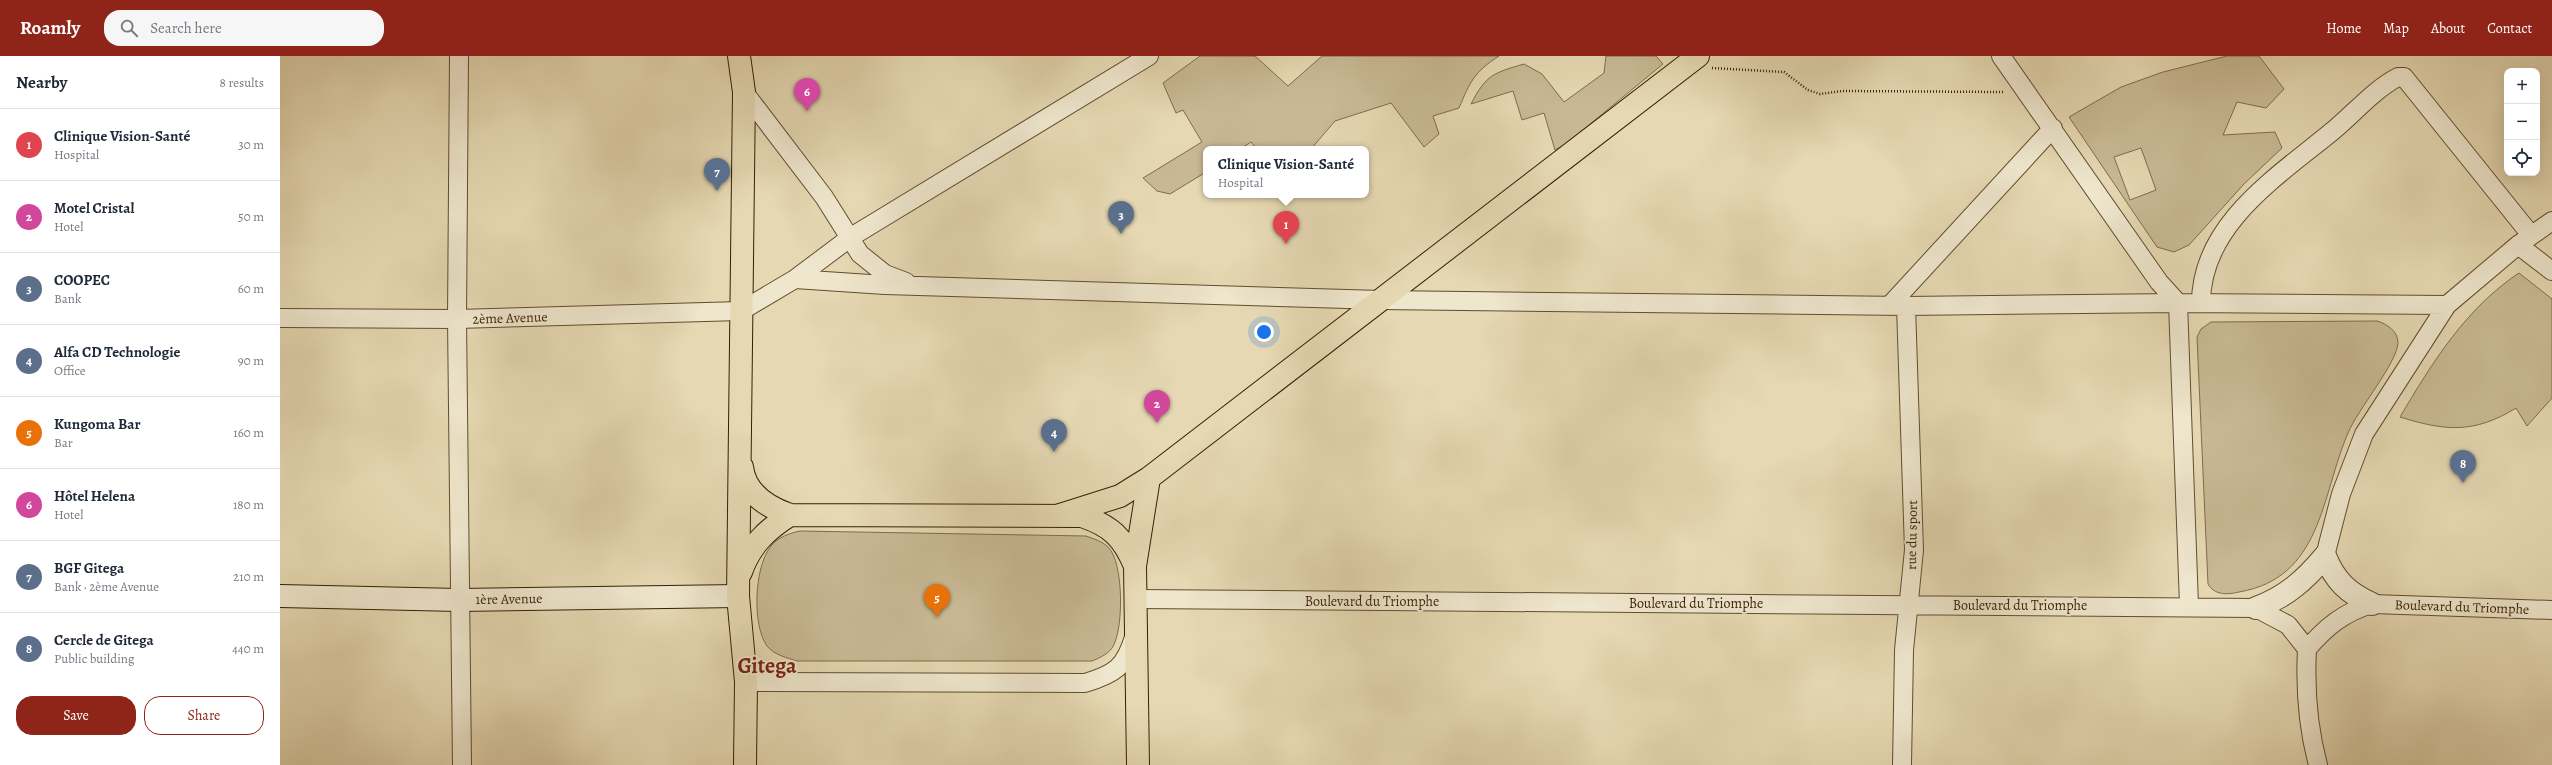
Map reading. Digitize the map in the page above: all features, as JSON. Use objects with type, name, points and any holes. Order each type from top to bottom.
[{"type":"main road","points":[[739,56],[744,92],[738,589],[746,682],[745,765]]},
{"type":"main road","points":[[1057,516],[1120,496],[1150,478],[1325,340],[1381,300],[1691,62]]},
{"type":"main road","points":[[740,454],[743,473],[759,500],[773,509],[790,515],[1082,516],[1099,522],[1117,534],[1126,545],[1135,566]]},
{"type":"main road","points":[[1138,765],[1135,566],[1150,478]]},
{"type":"main road","points":[[738,589],[745,560],[754,545],[764,534],[790,515]]},
{"type":"main road","name":"Boulevard du Triomphe","points":[[2256,608],[2276,600],[2292,590],[2307,577],[2325,556],[2332,572],[2341,585],[2354,596],[2372,604]]},
{"type":"main road","name":"1ère Avenue","points":[[280,596],[459,600],[738,589]]},
{"type":"street","points":[[459,56],[457,319],[462,765]]},
{"type":"street","points":[[741,311],[796,280],[851,237],[1149,56]]},
{"type":"street","points":[[2001,56],[2053,128],[2159,282],[2178,303],[2189,605]]},
{"type":"street","points":[[2201,303],[2203,272],[2208,259],[2230,222],[2252,198],[2398,77],[2404,77],[2524,240],[2552,271]]},
{"type":"street","points":[[744,92],[824,197],[851,237],[860,254],[886,274],[907,283],[934,286]]},
{"type":"street","points":[[1898,306],[2053,128]]},
{"type":"street","points":[[2325,556],[2341,494],[2364,434],[2447,305],[2524,240],[2552,221]]},
{"type":"street","points":[[796,280],[934,286],[1381,300],[1898,306],[2178,303],[2447,305]]},
{"type":"street","name":"rue du sport","points":[[1898,306],[1914,550],[1904,650],[1902,765]]},
{"type":"street","name":"2ème Avenue","points":[[280,318],[457,319],[741,311]]},
{"type":"street","name":"Boulevard du Triomphe","points":[[1135,599],[1909,605],[2189,605],[2256,608],[2288,625],[2307,649],[2330,625],[2344,615],[2372,604],[2552,610]]},
{"type":"street","points":[[746,682],[1085,683],[1103,678],[1116,670],[1129,656],[1136,634]]},
{"type":"street","points":[[2307,649],[2306,672],[2312,735],[2318,765]]},
{"type":"path","points":[[1691,62],[1784,72],[1808,90],[1820,94],[1842,91],[2026,92]]},
{"type":"shaded area","points":[[1200,56],[1255,56],[1288,86],[1322,56],[1499,56],[1484,67],[1474,78],[1466,91],[1459,108],[1433,116],[1439,134],[1424,147],[1391,103],[1335,121],[1314,146],[1254,146],[1251,142],[1245,146],[1203,146],[1203,174],[1170,194],[1157,191],[1143,178],[1202,142],[1183,110],[1176,113],[1163,83]]},
{"type":"shaded area","points":[[1606,56],[1656,56],[1663,64],[1566,144],[1555,150],[1544,113],[1522,120],[1513,91],[1471,104],[1481,87],[1492,76],[1524,64],[1542,74],[1564,102],[1604,73]]},
{"type":"shaded area","points":[[2227,56],[2259,56],[2284,89],[2266,108],[2237,102],[2223,135],[2275,132],[2282,148],[2244,184],[2189,245],[2174,252],[2157,247],[2069,117],[2121,87],[2163,72]],"holes":[[[2141,148],[2156,190],[2130,200],[2114,157]]]},
{"type":"shaded area","points":[[2519,273],[2552,299],[2552,398],[2527,426],[2516,408],[2486,422],[2459,428],[2431,425],[2400,417],[2438,357],[2466,320],[2500,287]]},
{"type":"shaded area","points":[[2377,321],[2388,326],[2396,335],[2398,343],[2396,352],[2348,433],[2324,507],[2303,552],[2287,570],[2266,584],[2230,594],[2217,592],[2208,584],[2197,337],[2201,329],[2211,322]]},
{"type":"shaded area","points":[[800,531],[1086,536],[1101,542],[1108,547],[1113,555],[1117,567],[1120,613],[1116,639],[1108,653],[1092,661],[797,661],[785,657],[770,649],[762,637],[757,611],[758,581],[765,555],[771,546],[784,536]]},
{"type":"place","name":"Hôtel Helena","points":[[807,111]]},
{"type":"place","name":"BGF Gitega","points":[[717,191]]},
{"type":"place","name":"COOPEC","points":[[1121,234]]},
{"type":"place","name":"Clinique Vision-Santé","points":[[1286,244]]},
{"type":"place","name":"Motel Cristal","points":[[1157,423]]},
{"type":"place","name":"Alfa CD Technologie","points":[[1054,452]]},
{"type":"place","name":"Cercle de Gitega","points":[[2463,483]]},
{"type":"place","name":"Kungoma Bar","points":[[937,617]]},
{"type":"district","name":"Gitega","points":[[767,666]]}]
